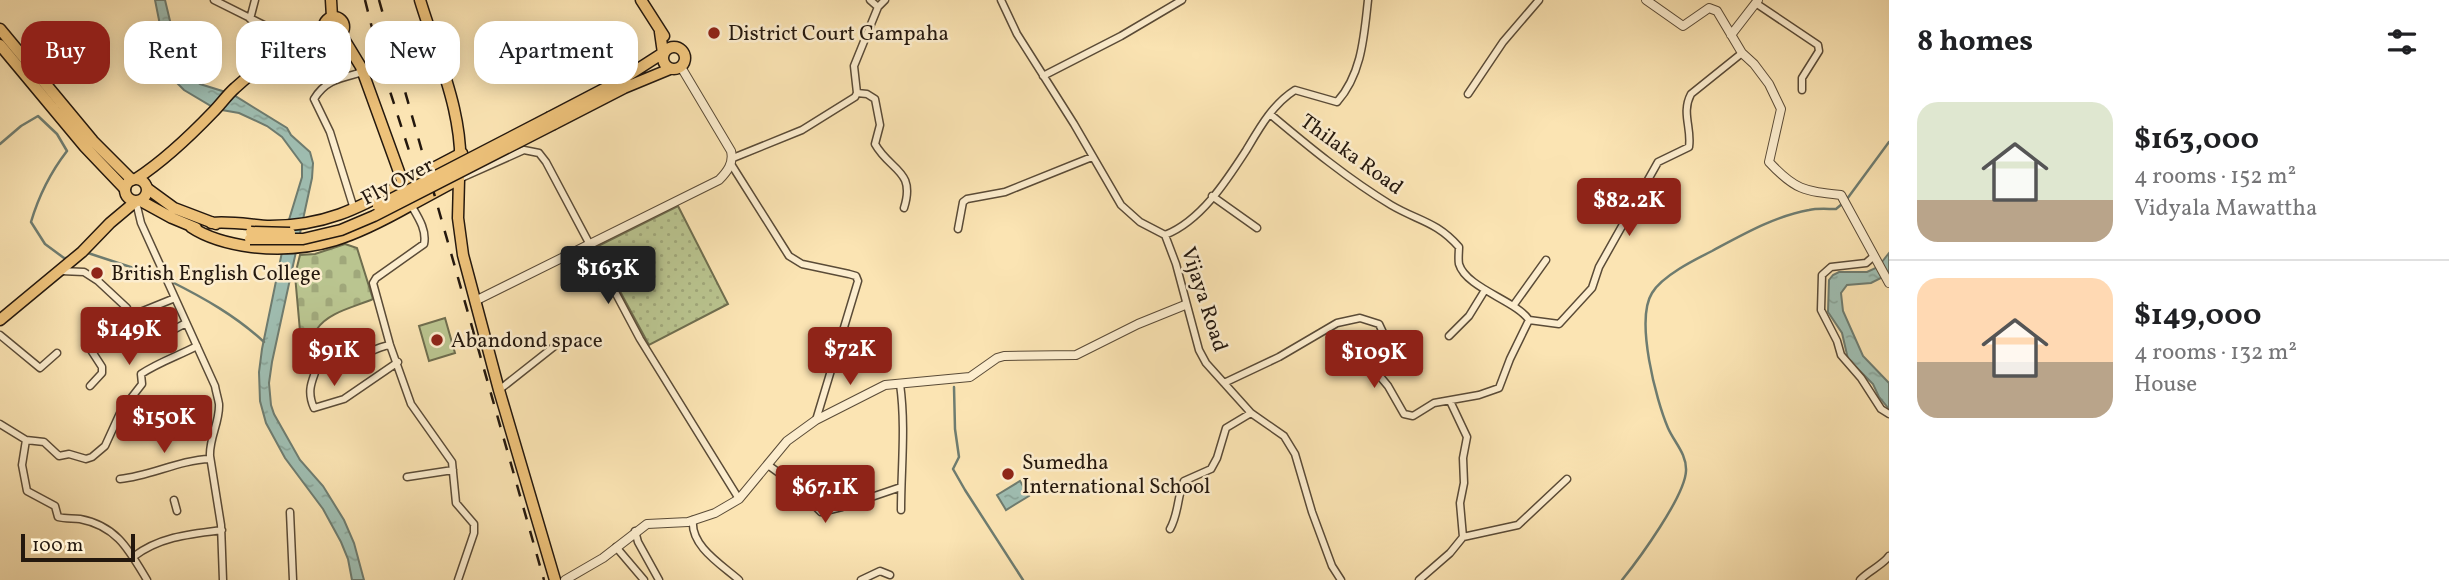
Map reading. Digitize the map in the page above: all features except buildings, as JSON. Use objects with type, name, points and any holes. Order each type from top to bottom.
[{"type":"main road","points":[[331,0],[332,17]]},
{"type":"main road","points":[[420,0],[453,108],[462,153],[457,204],[459,236],[499,390],[555,580]]},
{"type":"main road","points":[[574,110],[675,68],[685,61],[685,54],[660,32],[641,0]]},
{"type":"main road","points":[[327,21],[332,17],[343,21]]},
{"type":"main road","points":[[0,29],[133,192]]},
{"type":"main road","points":[[660,32],[663,61],[675,68]]},
{"type":"main road","points":[[0,45],[90,153],[133,192],[191,227],[223,242],[278,249],[302,248],[344,239],[459,180]]},
{"type":"main road","points":[[574,110],[668,48],[676,46]]},
{"type":"main road","points":[[351,49],[363,72],[411,205]]},
{"type":"main road","points":[[0,320],[82,252],[110,223],[133,192],[239,84]]},
{"type":"main road","name":"Fly Over","points":[[250,235],[303,239],[351,227],[574,110]]},
{"type":"main road","points":[[211,223],[284,225],[326,220],[354,210],[462,153]]},
{"type":"main road","points":[[148,189],[164,160]]},
{"type":"main road","points":[[133,192],[144,182],[148,189],[174,208],[250,235]]},
{"type":"main road","points":[[191,227],[250,235]]},
{"type":"street","points":[[214,0],[254,21]]},
{"type":"street","points":[[250,19],[255,0]]},
{"type":"street","points":[[870,0],[878,7]]},
{"type":"street","points":[[475,301],[719,180],[728,172],[732,161],[802,130],[855,97],[857,93],[854,66],[878,7],[885,0]]},
{"type":"street","name":"Vijaya Road","points":[[1001,0],[1017,34],[1121,205],[1140,222],[1166,235],[1199,350],[1206,363],[1251,413],[1284,436],[1295,454],[1332,566],[1341,580]]},
{"type":"street","points":[[1043,76],[1121,36],[1182,0]]},
{"type":"street","points":[[1270,114],[1284,97],[1295,90],[1337,102],[1361,56],[1368,0]]},
{"type":"street","points":[[1468,94],[1503,42],[1539,0]]},
{"type":"street","points":[[1646,0],[1683,26],[1703,10],[1713,8],[1717,11],[1742,53],[1769,84],[1781,110],[1769,162],[1789,183],[1808,192],[1841,195],[1889,282]]},
{"type":"street","points":[[1731,34],[1757,2],[1818,45],[1819,51],[1802,78],[1802,90]]},
{"type":"street","points":[[1224,383],[1279,357],[1337,323],[1360,318],[1379,324],[1386,339],[1378,374],[1404,414],[1413,416],[1434,403],[1479,396],[1499,388],[1529,320],[1559,324],[1592,288],[1598,267],[1658,162],[1689,147],[1690,125],[1686,118],[1691,94],[1742,53]]},
{"type":"street","points":[[675,68],[726,141],[732,161],[789,256],[802,264],[856,276],[858,281],[816,420]]},
{"type":"street","points":[[354,210],[330,132],[314,99],[324,86],[335,79],[363,72]]},
{"type":"street","points":[[857,93],[876,99],[880,125],[875,144],[880,153],[904,175],[907,183],[904,208]]},
{"type":"street","name":"Thilaka Road","points":[[1166,235],[1179,230],[1212,196],[1233,170],[1270,114],[1369,191],[1405,213],[1447,233],[1459,247],[1460,266],[1485,290],[1525,313],[1529,320]]},
{"type":"street","points":[[459,180],[524,150],[539,153],[591,244],[640,339],[739,499]]},
{"type":"street","points":[[958,229],[963,202],[967,199],[1004,192],[1092,157]]},
{"type":"street","points":[[133,192],[141,223],[215,386],[219,405],[210,445],[210,459],[222,530],[223,580]]},
{"type":"street","points":[[1212,196],[1257,228]]},
{"type":"street","points":[[411,205],[422,224],[424,244],[376,278],[373,283],[390,345],[411,404],[452,462],[457,503],[468,514],[474,529],[458,580]]},
{"type":"street","points":[[1874,256],[1866,263],[1831,267],[1822,275],[1821,310],[1837,341],[1840,355],[1881,409],[1889,414]]},
{"type":"street","points":[[1513,306],[1546,260]]},
{"type":"street","points":[[62,270],[84,272],[127,308],[127,312],[92,344],[91,350],[102,367],[102,373],[90,386]]},
{"type":"street","points":[[1449,336],[1468,316],[1485,290]]},
{"type":"street","points":[[143,311],[175,298]]},
{"type":"street","points":[[565,580],[575,576],[635,531],[651,523],[693,520],[715,513],[739,499],[787,441],[816,420],[885,385],[970,377],[1004,356],[1076,355],[1138,324],[1185,305]]},
{"type":"street","points":[[156,339],[186,323]]},
{"type":"street","points":[[317,334],[313,337],[319,346],[318,361],[309,391],[312,404],[317,408],[344,399],[398,362]]},
{"type":"street","points":[[0,335],[40,368],[57,353]]},
{"type":"street","points":[[318,361],[349,360],[390,345]]},
{"type":"street","points":[[499,390],[556,345]]},
{"type":"street","points":[[0,424],[26,440],[44,442],[59,456],[69,454],[86,459],[92,457],[108,441],[116,419],[142,384],[141,374],[164,359],[197,346]]},
{"type":"street","points":[[900,384],[904,437],[901,510]]},
{"type":"street","points":[[1450,401],[1467,437],[1460,503],[1463,537]]},
{"type":"street","points":[[1170,529],[1176,519],[1184,481],[1211,469],[1226,428],[1251,413]]},
{"type":"street","points":[[26,440],[22,465],[27,491],[55,506],[58,517],[91,522],[110,529],[120,538],[147,580]]},
{"type":"street","points":[[120,479],[210,459]]},
{"type":"street","points":[[768,465],[786,478],[821,512],[901,487]]},
{"type":"street","points":[[407,477],[453,470]]},
{"type":"street","points":[[1419,580],[1450,553],[1463,537],[1518,526],[1567,479]]},
{"type":"street","points":[[174,500],[177,511]]},
{"type":"street","points":[[290,512],[293,580]]},
{"type":"street","points":[[693,520],[703,550],[739,580]]},
{"type":"street","points":[[133,558],[153,544],[173,537],[222,530]]},
{"type":"street","points":[[635,531],[638,542],[659,580]]},
{"type":"street","points":[[616,547],[644,580]]},
{"type":"street","points":[[1860,580],[1889,556]]},
{"type":"street","points":[[861,580],[880,571],[890,575]]},
{"type":"green space","points":[[678,206],[728,304],[649,345],[596,247]]},
{"type":"green space","points":[[345,244],[357,248],[373,299],[335,314],[317,329],[304,333],[300,331],[295,275],[300,255],[315,254]]},
{"type":"green space","name":"Abandond space","points":[[445,318],[455,353],[429,361],[419,326]]},
{"type":"water","points":[[155,0],[165,0],[170,21],[159,21]]},
{"type":"water","points":[[178,84],[200,84],[232,94],[287,128],[310,152],[313,163],[312,178],[272,362],[269,383],[271,405],[300,460],[323,486],[344,520],[354,543],[364,580],[352,580],[341,542],[323,509],[285,458],[266,423],[260,401],[259,372],[262,349],[288,223],[302,177],[302,164],[282,137],[267,126],[239,113],[216,109]]},
{"type":"water","points":[[1889,253],[1889,274],[1871,283],[1847,285],[1841,293],[1843,311],[1863,356],[1889,383],[1889,409],[1873,384],[1848,359],[1842,333],[1828,312],[1829,280],[1833,275],[1839,272],[1867,272],[1878,267]]},
{"type":"water","points":[[1020,481],[1029,496],[1006,510],[997,495]]},
{"type":"waterway","points":[[0,144],[38,116],[57,134],[67,151],[46,185],[31,222],[45,244],[67,258]]},
{"type":"waterway","points":[[1847,199],[1889,142]]},
{"type":"waterway","points":[[1622,580],[1670,511],[1684,482],[1686,471],[1682,454],[1663,415],[1649,360],[1646,322],[1647,305],[1652,293],[1679,269],[1759,227],[1796,213],[1836,209],[1842,204]]},
{"type":"waterway","points":[[88,253],[164,278]]},
{"type":"waterway","points":[[170,281],[219,308],[264,342]]},
{"type":"waterway","points":[[954,387],[959,457],[953,469],[1023,580]]},
{"type":"railway","points":[[365,0],[380,60],[412,160]]},
{"type":"railway","points":[[379,0],[544,580]]},
{"type":"place","name":"District Court Gampaha","points":[[714,33]]},
{"type":"place","name":"British English College","points":[[97,273]]},
{"type":"place","name":"Abandond space","points":[[437,340]]},
{"type":"place","name":"Sumedha International School","points":[[1008,474]]}]
